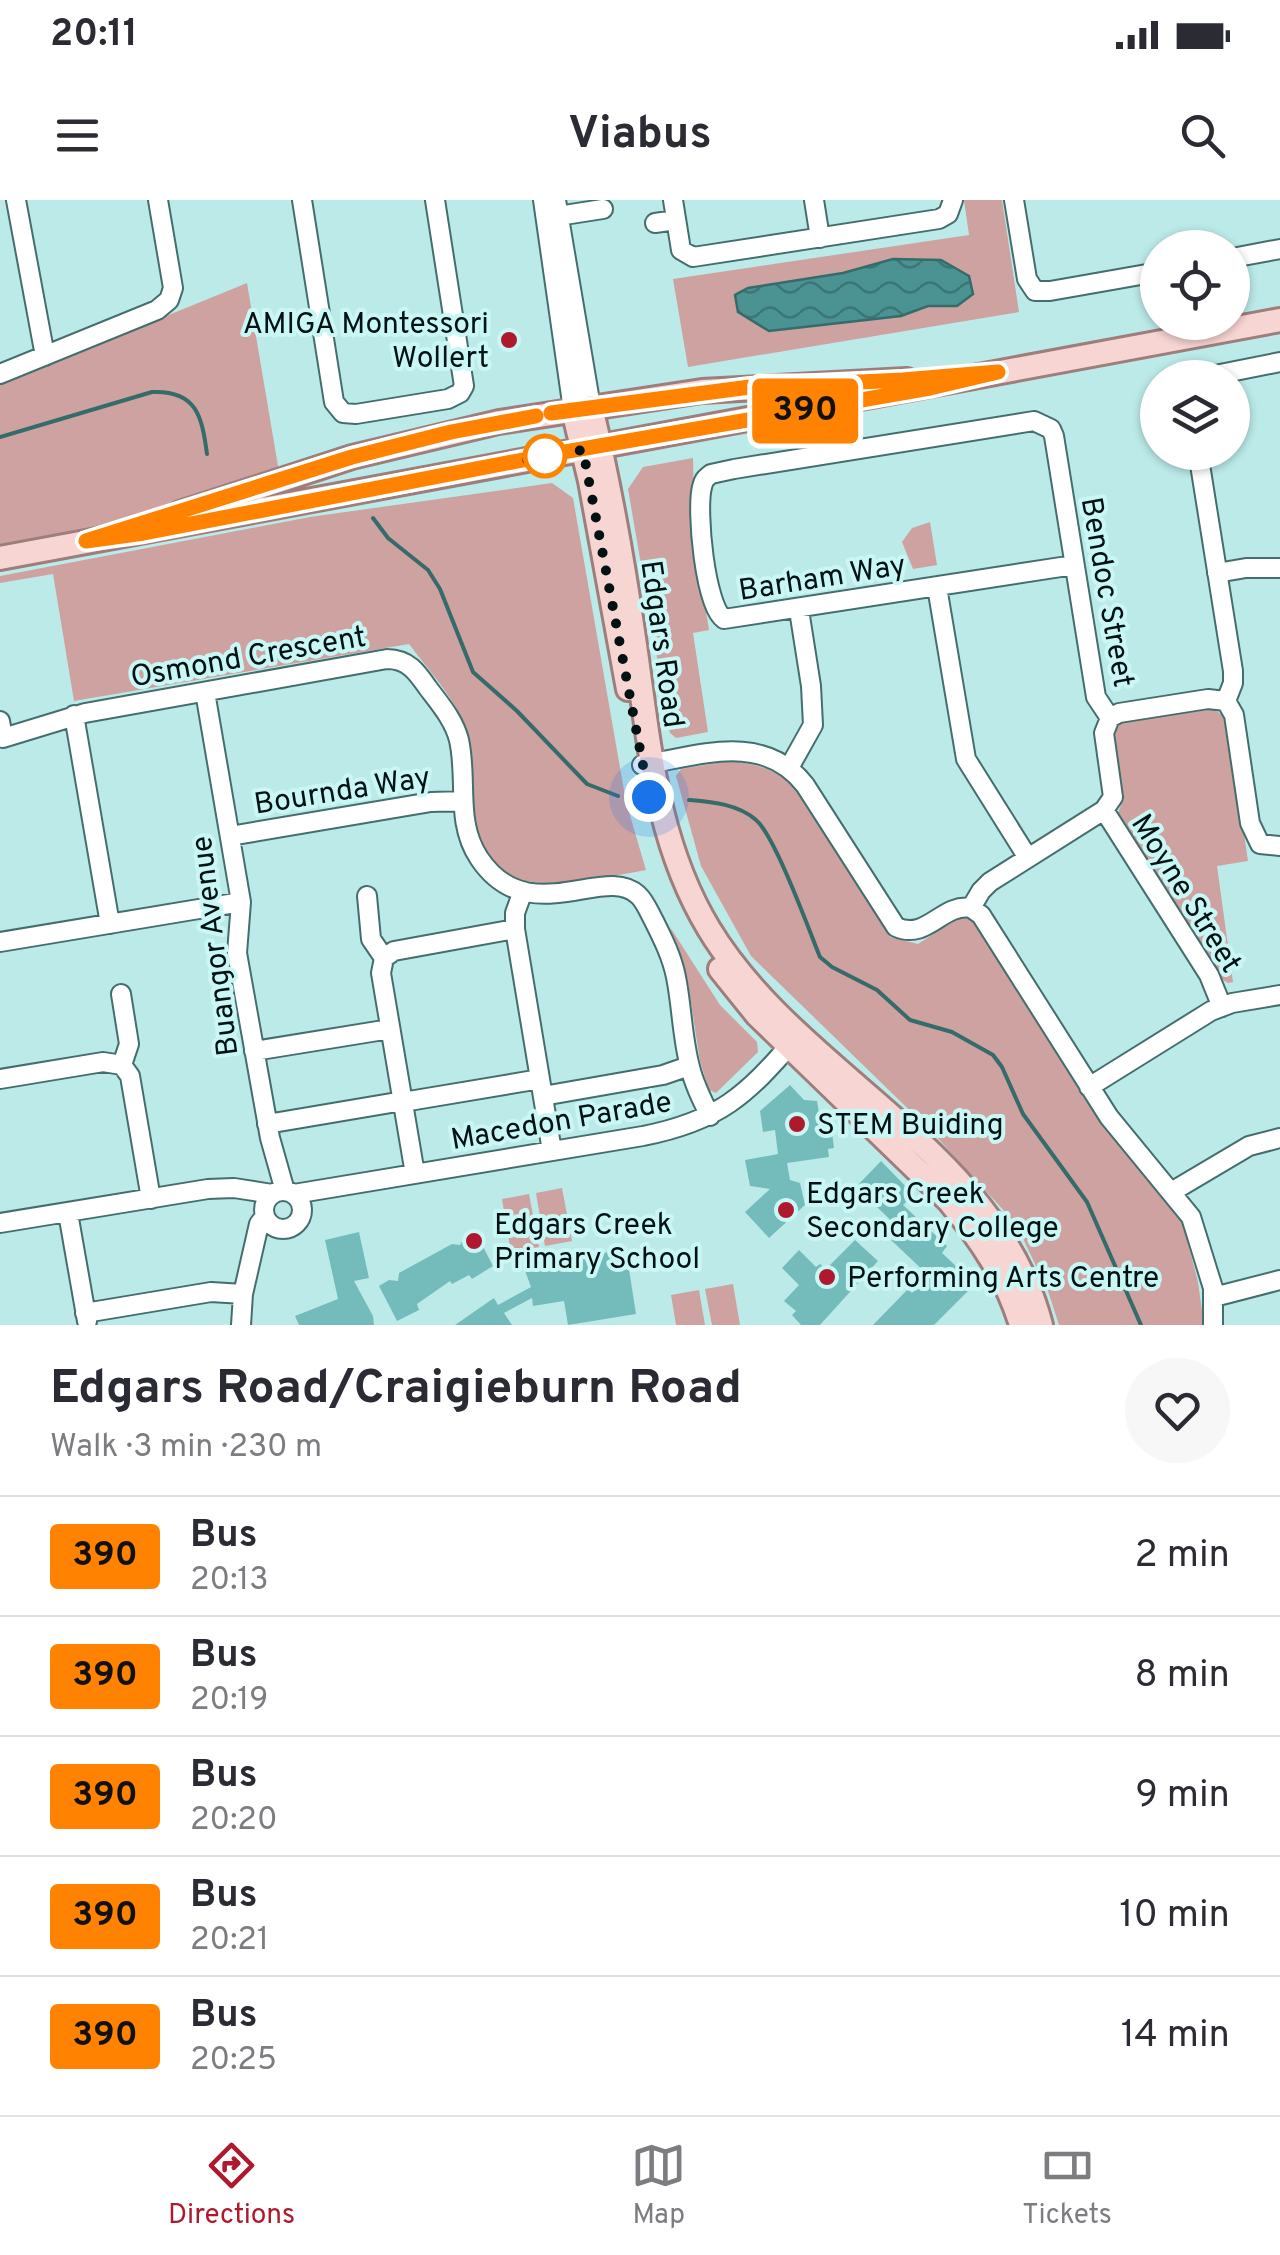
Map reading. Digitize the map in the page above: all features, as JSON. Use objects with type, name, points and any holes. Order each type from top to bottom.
[{"type":"main road","points":[[0,558],[1280,320]]},
{"type":"main road","points":[[86,541],[410,441],[582,408],[750,387],[998,372]]},
{"type":"main road","name":"Edgars Road","points":[[582,408],[665,857],[703,942],[738,994],[972,1195],[1012,1256],[1040,1325]]},
{"type":"main road","name":"Edgars Road","points":[[795,1040],[961,1215],[1001,1275],[1022,1325]]},
{"type":"street","points":[[16,200],[45,356]]},
{"type":"street","points":[[0,374],[157,310],[169,300],[173,288],[158,200]]},
{"type":"street","points":[[302,200],[333,398],[340,410],[356,414],[448,398],[460,393],[464,386],[435,200]]},
{"type":"street","name":"Edgars Road","points":[[542,200],[582,408]]},
{"type":"street","points":[[672,200],[682,250],[693,258],[939,219],[948,214],[953,200]]},
{"type":"street","points":[[814,200],[820,238]]},
{"type":"street","points":[[1014,200],[1026,279],[1035,291],[1050,292],[1140,275]]},
{"type":"street","points":[[557,208],[603,209]]},
{"type":"street","name":"Edgars Road","points":[[557,208],[582,408]]},
{"type":"street","points":[[655,224],[676,220]]},
{"type":"street","points":[[1250,255],[1280,250]]},
{"type":"street","points":[[1250,368],[1280,362]]},
{"type":"street","name":"Barham Way","points":[[1054,436],[1046,424],[1034,421],[711,474],[702,486],[702,524],[711,598],[717,614],[730,620],[1074,565]]},
{"type":"street","name":"Bendoc Street","points":[[1054,436],[1096,697],[1110,718],[1104,728],[1113,797],[1104,810]]},
{"type":"street","points":[[1201,470],[1233,678],[1226,701],[1234,714],[1252,833],[1260,844],[1280,849]]},
{"type":"street","points":[[1217,574],[1246,568],[1280,568]]},
{"type":"street","points":[[937,587],[966,759],[1028,858]]},
{"type":"street","points":[[789,768],[813,725],[799,610]]},
{"type":"street","name":"Osmond Crescent","points":[[1,733],[74,715],[399,660],[419,674],[454,725],[461,752],[468,836],[481,862],[500,880],[522,891]]},
{"type":"street","name":"Buangor Avenue","points":[[205,692],[240,902],[237,953],[280,1206]]},
{"type":"street","points":[[1110,718],[1208,699],[1226,701]]},
{"type":"street","points":[[74,715],[110,924]]},
{"type":"street","points":[[647,764],[726,750],[768,757],[789,768],[805,785],[891,923],[907,932],[923,928],[958,907],[971,908],[980,915],[1089,1087],[1173,1191],[1195,1226],[1214,1297],[1213,1325]]},
{"type":"street","name":"Bournda Way","points":[[230,836],[431,802],[463,801]]},
{"type":"street","points":[[971,908],[983,887],[1104,810]]},
{"type":"street","name":"Moyne Street","points":[[1104,810],[1209,975],[1222,1006]]},
{"type":"street","points":[[552,1151],[514,929],[522,891],[552,895],[618,886],[627,887],[641,898],[674,966],[690,1066],[710,1116]]},
{"type":"street","points":[[366,896],[372,940],[384,958]]},
{"type":"street","points":[[0,942],[240,902]]},
{"type":"street","points":[[415,1174],[381,973],[384,958],[394,950],[514,929]]},
{"type":"street","points":[[121,994],[128,1044],[122,1065]]},
{"type":"street","points":[[1089,1087],[1222,1006],[1280,995]]},
{"type":"street","points":[[254,1051],[390,1029]]},
{"type":"street","name":"Macedon Parade","points":[[241,1325],[243,1294],[252,1263],[280,1206],[358,1184],[676,1129],[710,1116],[747,1091],[795,1040]]},
{"type":"street","points":[[0,1079],[103,1062],[122,1065],[130,1076],[151,1199]]},
{"type":"street","points":[[267,1124],[403,1101],[663,1075],[690,1066]]},
{"type":"street","points":[[1173,1191],[1249,1146],[1280,1138]]},
{"type":"street","points":[[0,1223],[221,1188],[280,1206]]},
{"type":"street","points":[[68,1213],[86,1319],[220,1291],[243,1294]]},
{"type":"street","points":[[1214,1297],[1280,1280]]},
{"type":"shaded area","points":[[964,200],[1002,200],[1019,312],[688,367],[673,279],[969,235]]},
{"type":"shaded area","points":[[247,283],[279,472],[127,522],[0,550],[0,384]]},
{"type":"shaded area","points":[[693,458],[695,543],[709,630],[693,633],[708,732],[676,738],[670,733],[628,489],[643,467]]},
{"type":"shaded area","points":[[552,483],[573,498],[626,802],[646,870],[571,883],[545,883],[501,870],[485,852],[475,826],[469,745],[463,722],[409,644],[74,701],[53,574],[0,583],[0,576],[310,517]]},
{"type":"shaded area","points":[[930,522],[937,565],[913,569],[902,542],[912,528]]},
{"type":"shaded area","points":[[1213,709],[1227,718],[1248,861],[1217,866],[1233,982],[1228,983],[1218,977],[1116,818],[1123,800],[1111,736],[1121,723]]},
{"type":"shaded area","points":[[729,761],[767,769],[796,789],[890,937],[918,944],[962,916],[972,918],[1110,1134],[1182,1220],[1204,1325],[1059,1325],[1048,1291],[1016,1224],[935,1135],[751,956],[701,866],[676,776],[681,769]]},
{"type":"shaded area","points":[[670,927],[720,1005],[757,1042],[758,1052],[716,1093],[709,1090],[700,1061],[687,977]]},
{"type":"shaded area","points":[[562,1188],[572,1241],[545,1246],[536,1193]]},
{"type":"shaded area","points":[[529,1194],[539,1247],[511,1252],[502,1199]]},
{"type":"shaded area","points":[[733,1284],[740,1325],[712,1325],[705,1289]]},
{"type":"shaded area","points":[[699,1290],[705,1325],[676,1325],[671,1295]]},
{"type":"water","points":[[893,259],[941,260],[969,276],[973,294],[957,306],[928,306],[901,316],[769,331],[738,312],[735,295],[748,288],[843,273]]},
{"type":"building","points":[[790,1085],[804,1100],[817,1101],[820,1119],[830,1117],[834,1148],[828,1149],[829,1157],[787,1163],[790,1180],[800,1183],[805,1205],[769,1238],[745,1212],[770,1189],[750,1186],[745,1160],[778,1154],[775,1130],[763,1132],[760,1111]]},
{"type":"building","points":[[881,1161],[914,1195],[903,1205],[947,1246],[942,1253],[975,1284],[934,1325],[873,1325],[908,1289],[912,1293],[929,1276],[891,1240],[901,1230],[856,1187]]},
{"type":"building","points":[[475,1231],[493,1266],[472,1279],[469,1275],[452,1284],[450,1281],[417,1304],[419,1310],[397,1321],[379,1286],[389,1280],[398,1281],[399,1273],[452,1244],[460,1245]]},
{"type":"building","points":[[359,1232],[369,1278],[354,1281],[374,1325],[299,1325],[295,1316],[338,1299],[325,1240]]},
{"type":"building","name":"Performing Arts Centre","points":[[855,1240],[878,1261],[820,1325],[801,1325],[792,1315],[796,1311],[784,1301],[799,1285],[782,1268],[799,1250],[816,1267],[820,1264],[826,1269]]},
{"type":"building","points":[[609,1252],[613,1270],[629,1269],[636,1314],[568,1325],[564,1301],[533,1306],[532,1298],[504,1313],[512,1325],[455,1325],[494,1298],[498,1305],[531,1287],[524,1268]]},
{"type":"waterway","points":[[0,437],[152,392],[167,393],[179,396],[194,408],[203,428],[207,454]]},
{"type":"waterway","points":[[373,518],[388,538],[428,570],[440,589],[473,672],[517,711],[587,784],[618,796]]},
{"type":"waterway","points":[[689,800],[733,807],[764,829],[820,957],[877,990],[910,1020],[952,1032],[993,1055],[1023,1114],[1087,1202],[1141,1325]]},
{"type":"bus line","name":"390","points":[[536,416],[410,441],[352,457],[86,541],[930,388],[998,372],[750,387],[551,413]]},
{"type":"place","name":"AMIGA Montessori Wollert","points":[[509,340]]},
{"type":"place","name":"STEM Buiding","points":[[797,1124]]},
{"type":"place","name":"Edgars Creek Secondary College","points":[[786,1210]]},
{"type":"place","name":"Edgars Creek Primary School","points":[[474,1241]]},
{"type":"place","name":"Performing Arts Centre","points":[[827,1277]]},
{"type":"route","points":[[545,456],[527,460],[583,450],[649,797]]}]
